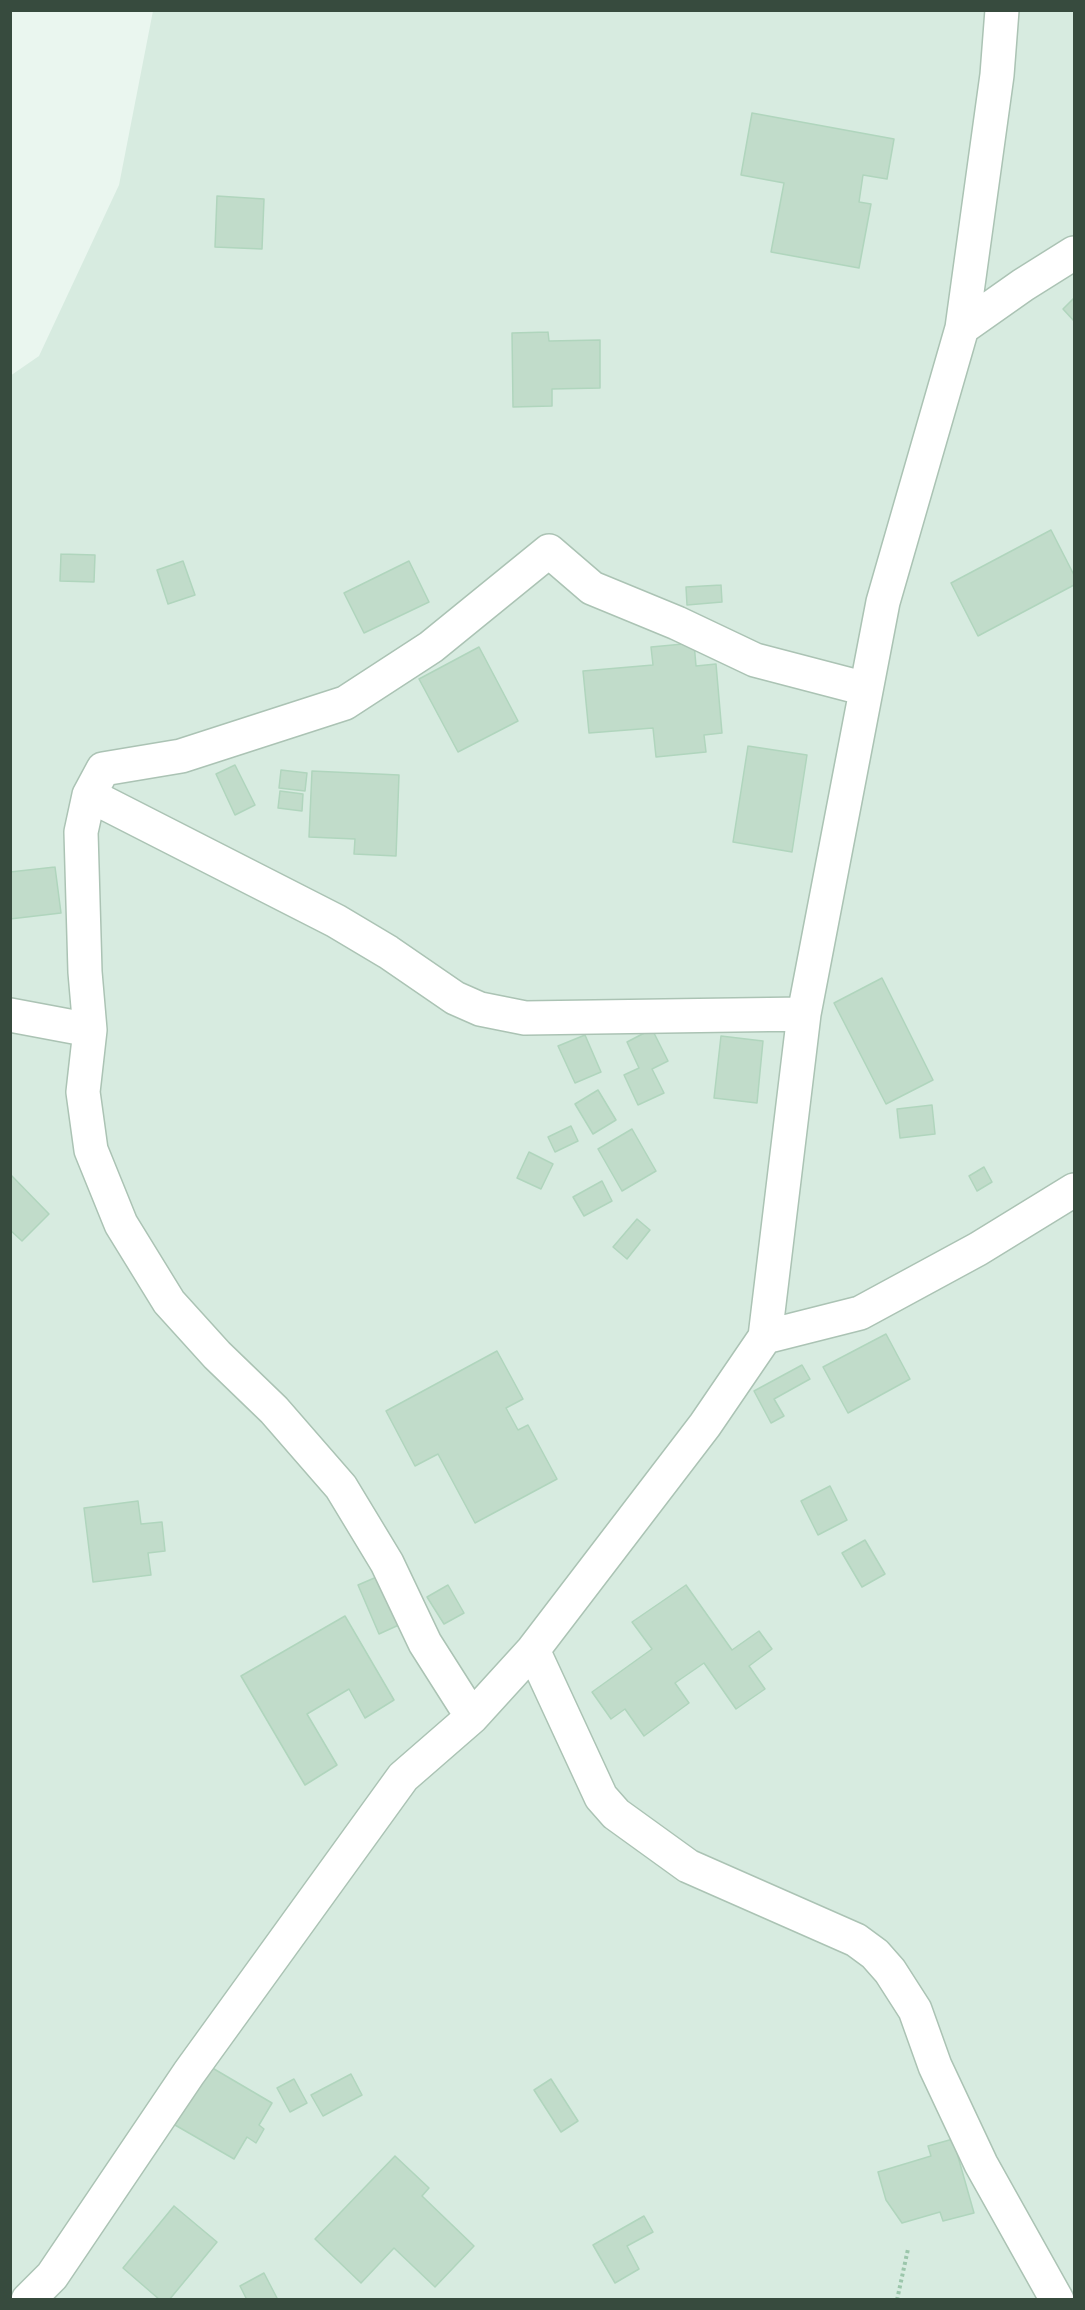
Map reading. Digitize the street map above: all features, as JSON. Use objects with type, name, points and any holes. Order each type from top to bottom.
[{"type":"street","points":[[28,2300],[52,2276],[189,2073],[404,1777],[472,1718],[533,1650],[705,1425],[765,1337],[804,1014],[883,602],[962,328],[997,75],[1002,10]]},
{"type":"street","points":[[962,328],[1074,253]]},
{"type":"street","points":[[472,1718],[425,1643],[387,1563],[341,1487],[274,1410],[217,1354],[169,1302],[122,1224],[92,1150],[83,1092],[90,1030],[85,972],[81,832],[90,795],[104,769],[181,756],[345,704],[431,647],[549,551],[592,588],[677,623],[755,660],[866,689]]},
{"type":"street","points":[[90,795],[336,921],[388,952],[455,998],[480,1009],[525,1018],[804,1014]]},
{"type":"street","points":[[10,1015],[90,1030]]},
{"type":"street","points":[[765,1337],[860,1313],[978,1249],[1074,1191]]},
{"type":"street","points":[[533,1650],[601,1797],[616,1814],[688,1866],[856,1940],[875,1954],[890,1971],[915,2010],[935,2066],[981,2164],[1057,2300]]},
{"type":"path","points":[[897,2300],[908,2249]]},
{"type":"shaded area","points":[[153,11],[1074,11],[1074,2299],[11,2299],[10,376],[39,356],[119,185]]},
{"type":"building","points":[[752,113],[894,139],[887,179],[863,175],[859,202],[871,204],[859,268],[771,252],[784,183],[741,175]]},
{"type":"building","points":[[217,196],[264,199],[262,249],[215,247]]},
{"type":"building","points":[[1074,298],[1074,321],[1063,309]]},
{"type":"building","points":[[548,332],[549,341],[600,340],[600,388],[552,389],[552,406],[513,407],[512,333]]},
{"type":"building","points":[[1051,530],[1074,575],[1074,585],[978,636],[951,583]]},
{"type":"building","points":[[61,554],[95,555],[94,582],[60,581]]},
{"type":"building","points":[[183,561],[195,595],[168,604],[157,570]]},
{"type":"building","points":[[409,561],[429,602],[364,633],[344,593]]},
{"type":"building","points":[[721,585],[722,602],[687,605],[686,587]]},
{"type":"building","points":[[694,643],[696,666],[716,664],[722,733],[704,735],[706,752],[656,757],[653,728],[589,733],[583,671],[653,665],[651,647]]},
{"type":"building","points":[[479,647],[518,721],[458,752],[419,679]]},
{"type":"building","points":[[748,746],[807,755],[792,852],[733,842]]},
{"type":"building","points":[[235,765],[255,805],[235,815],[216,774]]},
{"type":"building","points":[[281,770],[307,773],[305,791],[279,788]]},
{"type":"building","points":[[312,771],[399,775],[396,856],[354,854],[355,839],[309,837]]},
{"type":"building","points":[[280,791],[303,794],[302,811],[278,808]]},
{"type":"building","points":[[55,867],[61,913],[10,919],[10,872]]},
{"type":"building","points":[[882,978],[933,1080],[886,1104],[834,1003]]},
{"type":"building","points":[[652,1029],[668,1061],[652,1069],[664,1093],[638,1105],[624,1075],[639,1068],[627,1042]]},
{"type":"building","points":[[585,1035],[601,1072],[575,1083],[558,1046]]},
{"type":"building","points":[[721,1036],[763,1041],[757,1103],[714,1098]]},
{"type":"building","points":[[598,1090],[616,1120],[593,1134],[575,1104]]},
{"type":"building","points":[[932,1105],[935,1134],[900,1138],[897,1109]]},
{"type":"building","points":[[571,1126],[578,1141],[555,1152],[548,1137]]},
{"type":"building","points":[[632,1129],[656,1171],[622,1191],[598,1149]]},
{"type":"building","points":[[529,1152],[553,1164],[541,1189],[517,1178]]},
{"type":"building","points":[[984,1167],[992,1182],[977,1191],[969,1176]]},
{"type":"building","points":[[10,1174],[49,1214],[22,1241],[10,1230]]},
{"type":"building","points":[[602,1181],[612,1201],[584,1216],[573,1197]]},
{"type":"building","points":[[637,1219],[650,1230],[627,1259],[613,1247]]},
{"type":"building","points":[[886,1334],[910,1379],[848,1413],[823,1367]]},
{"type":"building","points":[[497,1351],[523,1399],[506,1408],[518,1430],[528,1425],[557,1479],[475,1523],[438,1454],[415,1466],[386,1411]]},
{"type":"building","points":[[802,1365],[810,1379],[774,1399],[784,1416],[771,1423],[754,1391]]},
{"type":"building","points":[[830,1486],[847,1520],[818,1535],[801,1501]]},
{"type":"building","points":[[138,1501],[141,1524],[162,1522],[165,1551],[148,1553],[151,1575],[93,1582],[84,1508]]},
{"type":"building","points":[[865,1540],[885,1574],[862,1587],[842,1553]]},
{"type":"building","points":[[379,1576],[401,1624],[379,1634],[358,1585]]},
{"type":"building","points":[[448,1585],[464,1613],[444,1624],[427,1597]]},
{"type":"building","points":[[686,1585],[732,1650],[759,1631],[772,1649],[749,1666],[765,1689],[736,1709],[704,1663],[675,1683],[689,1703],[644,1736],[625,1709],[611,1719],[592,1692],[652,1649],[632,1622]]},
{"type":"building","points":[[345,1616],[394,1700],[365,1718],[349,1689],[307,1714],[337,1765],[305,1785],[241,1676]]},
{"type":"building","points":[[209,2066],[272,2103],[259,2125],[264,2129],[256,2143],[247,2137],[234,2159],[175,2125]]},
{"type":"building","points":[[351,2074],[362,2095],[323,2116],[311,2095]]},
{"type":"building","points":[[294,2079],[307,2103],[290,2112],[277,2088]]},
{"type":"building","points":[[551,2079],[578,2121],[561,2132],[534,2090]]},
{"type":"building","points":[[953,2139],[974,2213],[943,2221],[940,2212],[902,2223],[886,2200],[878,2172],[931,2156],[928,2146]]},
{"type":"building","points":[[395,2156],[429,2188],[422,2196],[474,2246],[435,2287],[394,2248],[361,2283],[315,2239]]},
{"type":"building","points":[[174,2206],[217,2242],[169,2300],[160,2300],[123,2268]]},
{"type":"building","points":[[644,2216],[653,2232],[627,2246],[639,2269],[615,2283],[593,2245]]},
{"type":"building","points":[[264,2273],[278,2300],[247,2300],[240,2286]]}]
